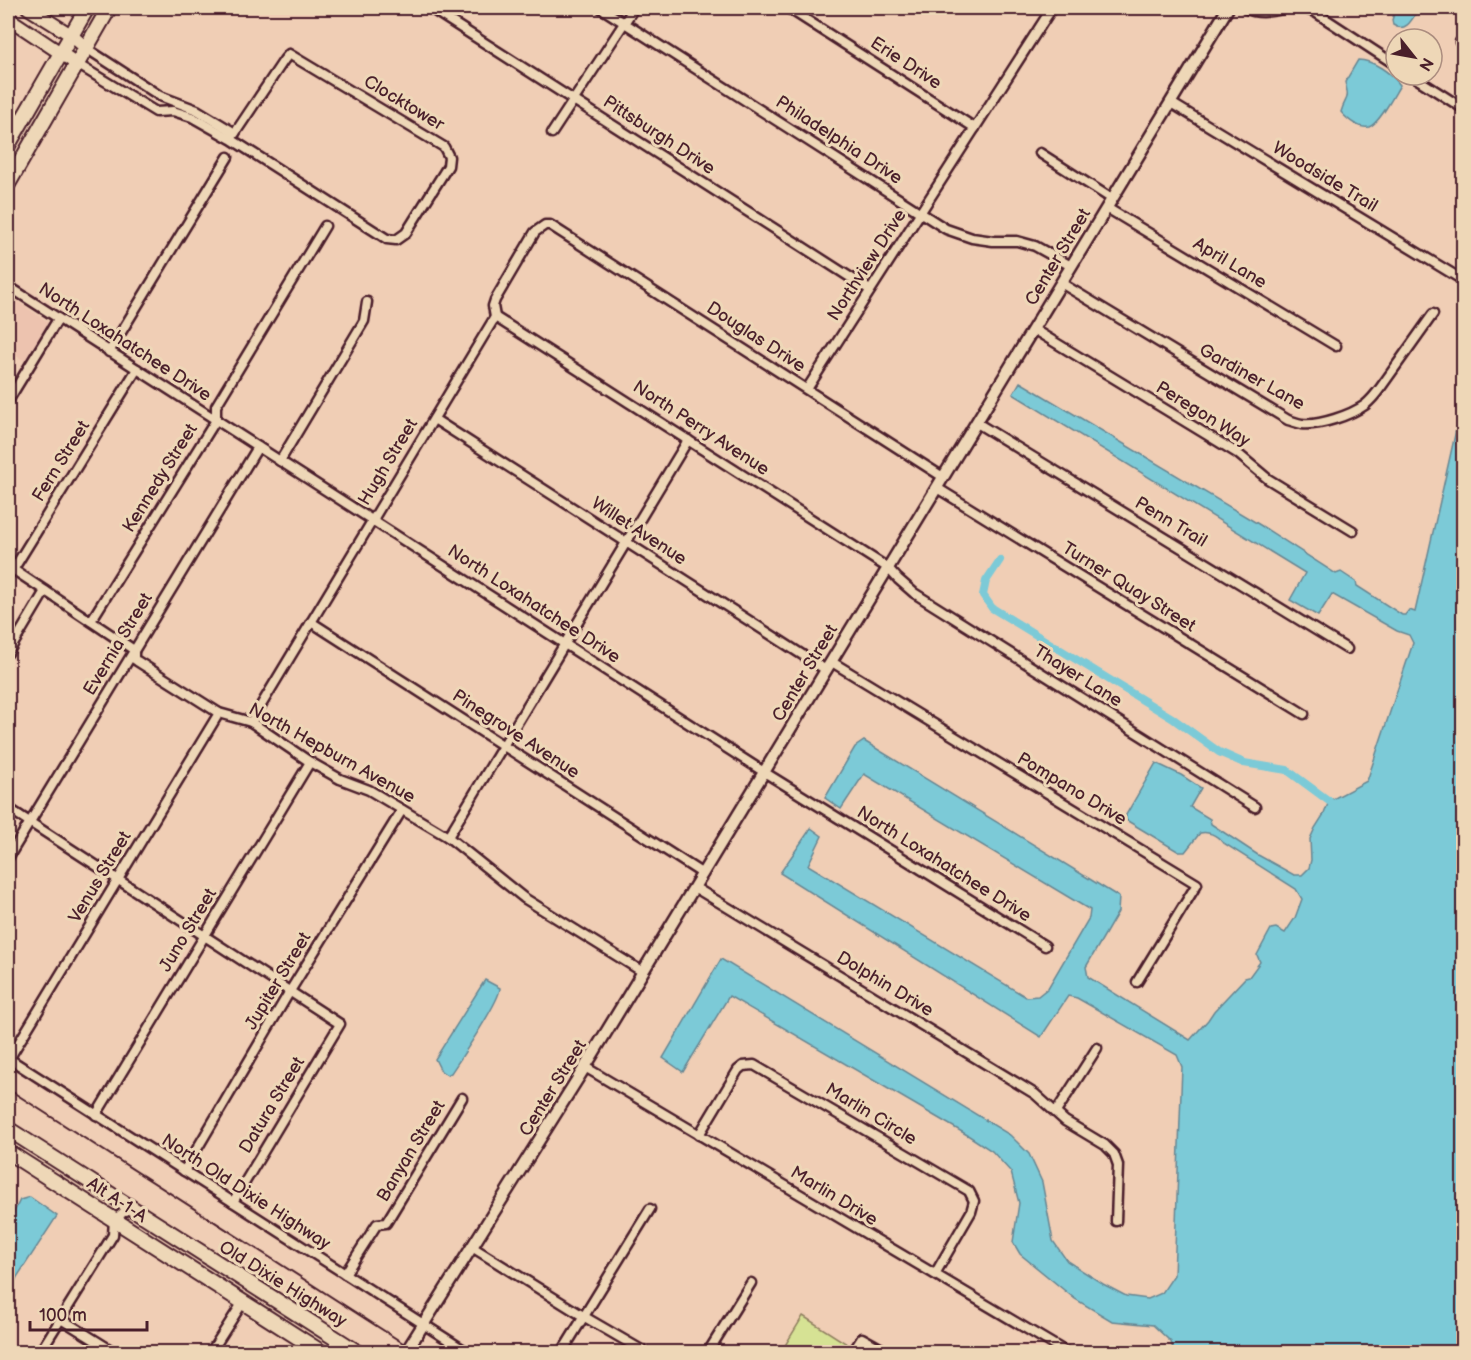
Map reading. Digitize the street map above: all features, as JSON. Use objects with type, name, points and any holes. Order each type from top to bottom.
[{"type":"main road","points":[[28,8],[71,35],[86,48]]},
{"type":"main road","points":[[8,145],[87,8]]},
{"type":"main road","points":[[8,184],[109,8]]},
{"type":"main road","points":[[8,18],[77,64]]},
{"type":"main road","name":"Alt A-1-A","points":[[8,1129],[190,1246]]},
{"type":"main road","name":"Alt A-1-A","points":[[8,1152],[207,1279]]},
{"type":"main road","name":"Old Dixie Highway","points":[[190,1246],[357,1353]]},
{"type":"main road","name":"Old Dixie Highway","points":[[207,1279],[321,1353]]},
{"type":"street","name":"Pittsburgh Drive","points":[[430,8],[870,291]]},
{"type":"street","name":"Philadelphia Drive","points":[[602,8],[921,213],[956,233],[983,240],[1017,242],[1035,246],[1071,266]]},
{"type":"street","points":[[552,133],[634,8]]},
{"type":"street","name":"Erie Drive","points":[[788,8],[975,128]]},
{"type":"street","name":"Northview Drive","points":[[807,390],[1052,8]]},
{"type":"street","name":"Center Street","points":[[406,1353],[703,874],[1228,8]]},
{"type":"street","points":[[1245,8],[1265,12],[1288,8]]},
{"type":"street","points":[[1303,8],[1315,12],[1384,57]]},
{"type":"street","name":"Clocktower","points":[[86,48],[160,96],[197,110],[233,136],[387,239],[396,240],[406,233],[448,166],[449,157],[444,147],[289,54],[233,136]]},
{"type":"street","name":"Clocktower","points":[[77,64],[156,112],[173,111],[233,136]]},
{"type":"street","points":[[1430,87],[1464,109]]},
{"type":"street","name":"Woodside Trail","points":[[1171,103],[1461,279]]},
{"type":"street","name":"April Lane","points":[[1040,153],[1110,203],[1336,346]]},
{"type":"street","points":[[109,352],[228,157]]},
{"type":"street","name":"Hugh Street","points":[[251,722],[495,316],[493,306],[495,300],[535,231],[545,225],[550,225]]},
{"type":"street","name":"Douglas Drive","points":[[550,225],[944,477]]},
{"type":"street","name":"Kennedy Street","points":[[91,621],[216,420],[216,406],[325,226]]},
{"type":"street","name":"Gardiner Lane","points":[[1061,283],[1288,420],[1303,424],[1329,420],[1349,413],[1368,402],[1433,314]]},
{"type":"street","name":"North Loxahatchee Drive","points":[[8,286],[765,772],[1045,946]]},
{"type":"street","points":[[280,461],[364,321],[368,302]]},
{"type":"street","name":"North Perry Avenue","points":[[495,316],[888,568]]},
{"type":"street","points":[[8,401],[58,319]]},
{"type":"street","name":"Peregon Way","points":[[1033,329],[1237,453],[1266,477],[1353,531]]},
{"type":"street","name":"Fern Street","points":[[10,568],[137,369]]},
{"type":"street","name":"Willet Avenue","points":[[434,419],[627,543],[829,666]]},
{"type":"street","name":"Penn Trail","points":[[976,423],[1347,649]]},
{"type":"street","points":[[448,837],[688,440]]},
{"type":"street","name":"Evernia Street","points":[[8,858],[258,447]]},
{"type":"street","name":"Turner Quay Street","points":[[937,488],[1304,714]]},
{"type":"street","name":"North Hepburn Avenue","points":[[10,568],[134,650],[134,659],[219,713],[251,722],[310,762],[340,779],[369,790],[448,837],[524,898],[643,972]]},
{"type":"street","name":"Thayer Lane","points":[[888,568],[914,593],[1255,807]]},
{"type":"street","points":[[8,653],[45,591]]},
{"type":"street","name":"Pinegrove Avenue","points":[[311,622],[703,874]]},
{"type":"street","name":"Pompano Drive","points":[[829,666],[1197,884],[1137,982]]},
{"type":"street","name":"Venus Street","points":[[8,1059],[219,713]]},
{"type":"street","name":"Juno Street","points":[[96,1115],[310,762]]},
{"type":"street","points":[[8,808],[290,992]]},
{"type":"street","name":"Jupiter Street","points":[[184,1171],[402,810]]},
{"type":"street","name":"Dolphin Drive","points":[[694,887],[1035,1094],[1065,1121],[1105,1145],[1114,1154],[1118,1165],[1116,1221]]},
{"type":"street","name":"Datura Street","points":[[233,1202],[340,1024],[290,992]]},
{"type":"street","points":[[1056,1112],[1097,1048]]},
{"type":"street","name":"North Old Dixie Highway","points":[[8,1059],[467,1353]]},
{"type":"street","name":"Marlin Circle","points":[[699,1135],[738,1070],[743,1066],[754,1065],[969,1191],[974,1201],[971,1212],[935,1274]]},
{"type":"street","name":"Marlin Drive","points":[[585,1067],[1066,1353]]},
{"type":"street","name":"Banyan Street","points":[[345,1274],[377,1224],[386,1223],[462,1098]]},
{"type":"street","points":[[40,1353],[113,1235],[114,1220],[130,1207]]},
{"type":"street","points":[[562,1353],[650,1209]]},
{"type":"street","points":[[472,1247],[645,1353]]},
{"type":"street","points":[[708,1353],[751,1283]]},
{"type":"street","points":[[211,1353],[243,1302]]},
{"type":"street","points":[[61,1319],[114,1353]]},
{"type":"street","points":[[853,1353],[862,1338],[886,1353]]},
{"type":"shaded area","points":[[8,295],[48,322],[25,361],[8,351]]},
{"type":"green space","points":[[803,1316],[847,1344],[842,1352],[781,1352]]},
{"type":"water","points":[[1396,8],[1419,8],[1406,26],[1393,25],[1392,20]]},
{"type":"water","points":[[1358,60],[1370,62],[1384,70],[1384,87],[1399,87],[1382,115],[1369,127],[1362,127],[1341,112],[1347,96],[1345,82]]},
{"type":"water","points":[[1020,382],[1260,525],[1336,574],[1341,572],[1356,582],[1357,586],[1402,615],[1409,610],[1415,612],[1463,399],[1463,1352],[1174,1352],[1171,1342],[1153,1325],[1112,1321],[1075,1299],[1020,1254],[1013,1242],[1019,1203],[1011,1172],[992,1151],[729,996],[683,1072],[663,1058],[721,959],[1010,1135],[1029,1154],[1042,1182],[1053,1241],[1067,1261],[1126,1296],[1148,1299],[1162,1293],[1174,1275],[1182,1067],[1177,1055],[1077,998],[1068,996],[1041,1037],[780,873],[811,828],[822,836],[808,865],[1026,997],[1038,996],[1048,988],[1089,918],[1090,910],[864,774],[841,809],[825,798],[855,747],[864,741],[1119,897],[1118,912],[1086,967],[1088,977],[1190,1040],[1214,1011],[1245,978],[1249,977],[1260,962],[1257,955],[1271,929],[1276,928],[1285,933],[1295,918],[1302,899],[1296,889],[1212,834],[1200,833],[1185,852],[1179,852],[1126,820],[1126,815],[1156,763],[1201,788],[1190,807],[1210,819],[1211,824],[1258,855],[1294,875],[1302,875],[1309,868],[1311,860],[1310,839],[1329,801],[1367,781],[1413,643],[1409,635],[1397,631],[1332,594],[1318,616],[1290,600],[1305,573],[1013,394]]},
{"type":"water","points":[[485,980],[500,988],[498,995],[471,1043],[451,1073],[447,1075],[441,1071],[435,1059]]},
{"type":"water","points":[[30,1197],[57,1216],[17,1277],[8,1299],[8,1224],[20,1200]]},
{"type":"waterway","points":[[1000,560],[986,581],[983,595],[992,608],[1172,718],[1219,752],[1244,763],[1287,770],[1329,801]]},
{"type":"railway","points":[[8,1089],[417,1352]]}]
